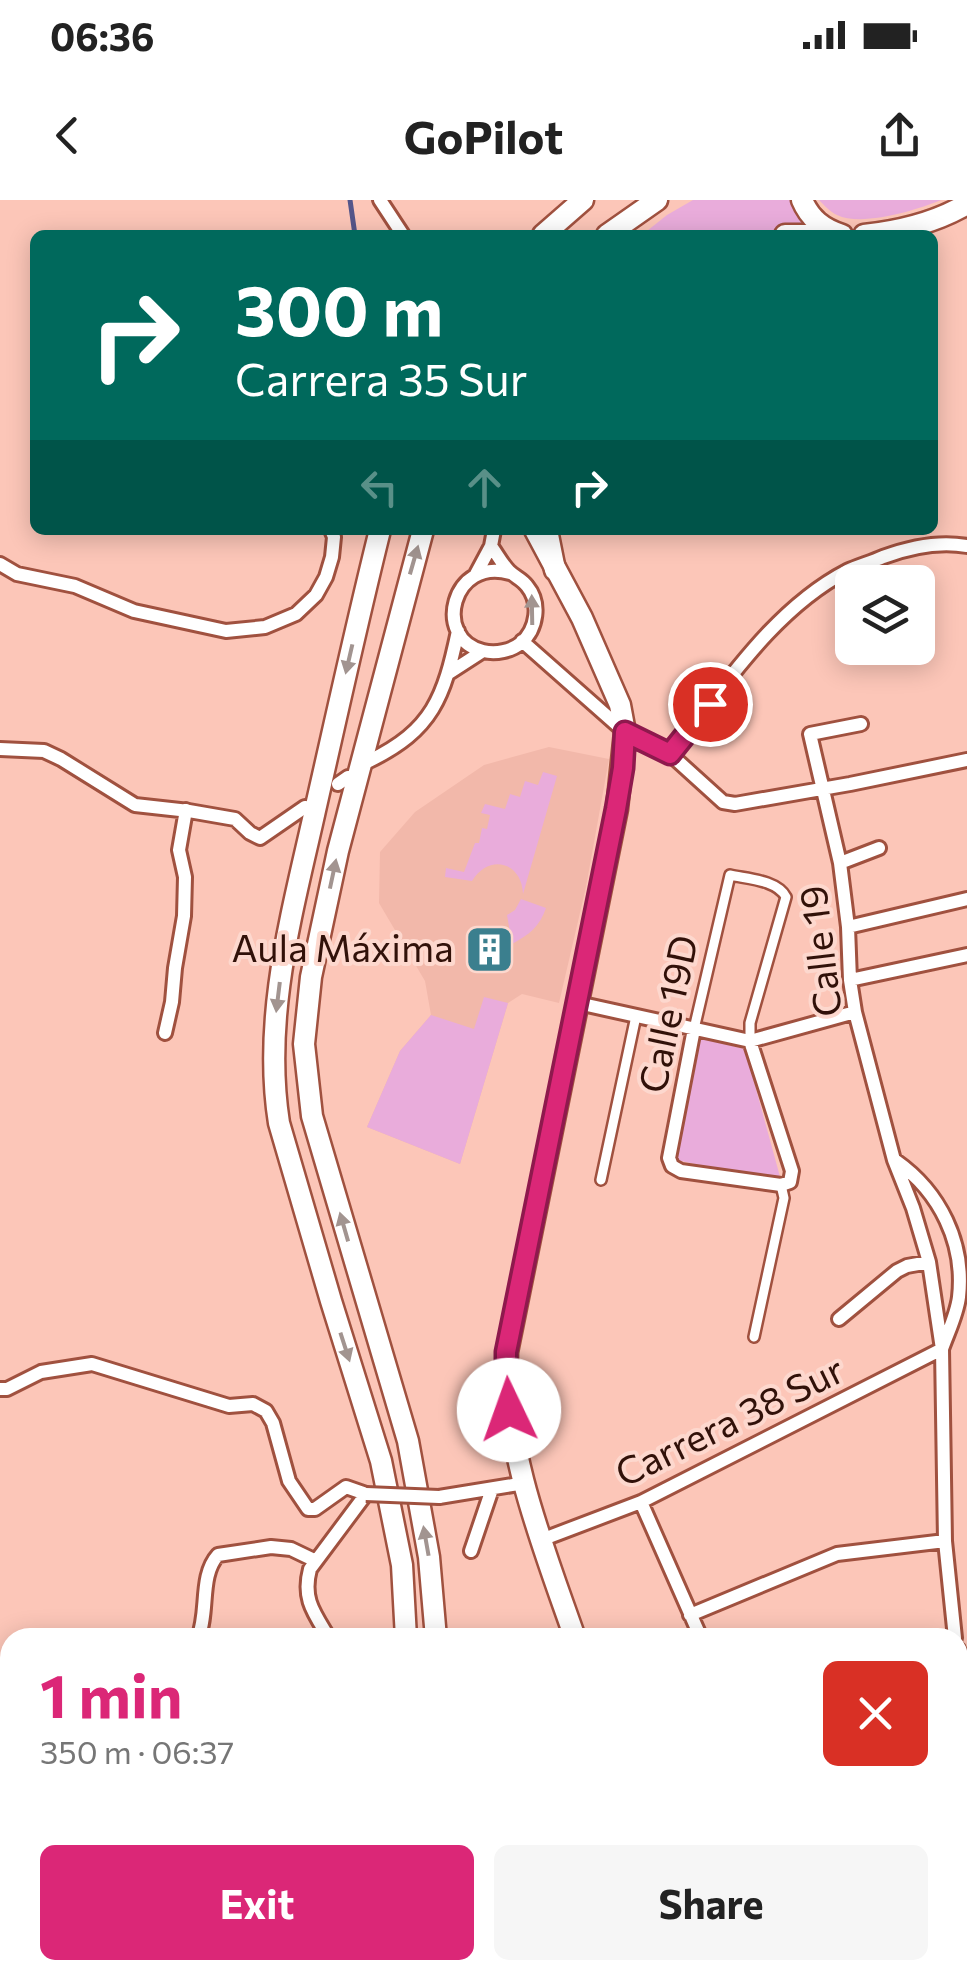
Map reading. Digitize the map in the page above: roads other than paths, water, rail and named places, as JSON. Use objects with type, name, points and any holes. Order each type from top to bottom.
[{"type":"main road","points":[[549,230],[583,200]]},
{"type":"main road","points":[[615,230],[660,200]]},
{"type":"main road","points":[[633,230],[660,200]]},
{"type":"main road","points":[[802,200],[811,217],[830,230]]},
{"type":"main road","points":[[895,230],[932,222],[967,204]]},
{"type":"main road","points":[[379,535],[279,982],[274,1053],[280,1123],[381,1460],[402,1565],[405,1628]]},
{"type":"main road","points":[[421,535],[338,851],[311,977],[304,1044],[312,1116],[408,1441],[429,1557],[435,1628]]},
{"type":"main road","points":[[538,535],[611,680],[625,732],[616,809],[506,1352],[512,1432],[541,1540],[571,1628]]},
{"type":"main road","points":[[548,535],[556,570]]},
{"type":"main road","points":[[555,535],[556,570]]},
{"type":"street","points":[[380,200],[400,230]]},
{"type":"street","points":[[0,564],[17,574],[75,586],[134,611],[226,631],[265,627],[296,614],[316,595],[326,578],[333,535]]},
{"type":"street","points":[[476,574],[493,535]]},
{"type":"street","points":[[670,754],[771,628],[808,596],[848,571],[895,553],[934,544],[967,546]]},
{"type":"street","points":[[491,546],[510,573],[526,585],[535,603],[534,624],[512,648],[483,651],[468,643],[458,630],[454,618],[458,593],[476,574],[493,570],[510,573]]},
{"type":"street","points":[[368,761],[391,750],[419,727],[440,696],[458,630]]},
{"type":"street","points":[[522,641],[625,732],[670,754],[723,802],[735,804],[823,789],[967,760]]},
{"type":"street","points":[[449,673],[483,651]]},
{"type":"street","name":"Calle 19","points":[[860,724],[810,734],[840,863],[855,1012],[894,1160],[930,1262],[942,1349],[945,1541],[954,1628]]},
{"type":"street","points":[[0,749],[44,752],[136,805],[235,819],[260,838],[305,807]]},
{"type":"street","points":[[163,808],[180,839]]},
{"type":"street","points":[[166,1033],[184,916],[185,878],[179,850],[186,810]]},
{"type":"street","points":[[840,863],[879,848]]},
{"type":"street","name":"Calle 19D","points":[[750,1041],[750,1024],[786,897],[782,889],[730,875],[669,1158],[680,1171],[786,1184]]},
{"type":"street","points":[[848,927],[967,899]]},
{"type":"street","points":[[850,980],[967,955]]},
{"type":"street","points":[[578,1002],[750,1041],[855,1012]]},
{"type":"street","points":[[601,1180],[636,1016]]},
{"type":"street","points":[[750,1041],[792,1171],[754,1337]]},
{"type":"street","name":"Calle 19","points":[[894,1160],[924,1186],[940,1208],[954,1239],[960,1270],[958,1301],[942,1349]]},
{"type":"street","points":[[839,1319],[897,1271],[930,1262]]},
{"type":"street","name":"Carrera 38 Sur","points":[[541,1540],[641,1502],[942,1349]]},
{"type":"street","points":[[0,1389],[41,1372],[92,1364],[229,1406],[253,1404],[266,1411],[273,1423],[289,1482],[308,1509],[315,1509],[346,1487],[366,1494],[439,1496],[525,1483]]},
{"type":"street","points":[[471,1550],[492,1490]]},
{"type":"street","points":[[323,1628],[308,1603],[310,1569],[366,1494]]},
{"type":"street","points":[[641,1502],[696,1628]]},
{"type":"street","points":[[690,1616],[836,1554],[945,1541]]},
{"type":"street","points":[[202,1628],[209,1567],[218,1556],[271,1547],[291,1549],[316,1561]]},
{"type":"waterway","points":[[350,200],[354,230]]},
{"type":"place","name":"Aula Máxima","points":[[489,949]]}]
